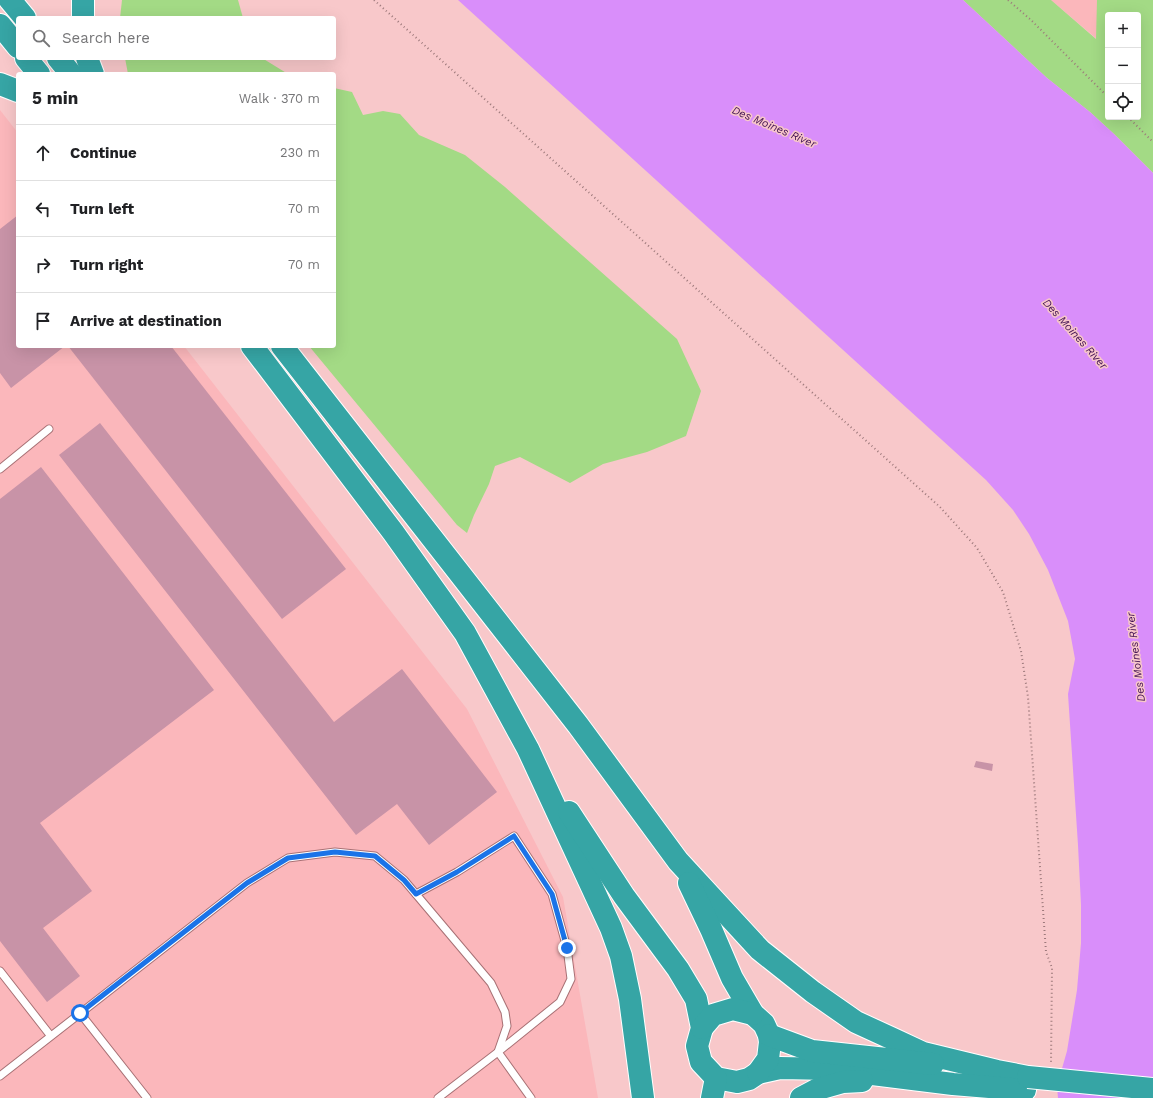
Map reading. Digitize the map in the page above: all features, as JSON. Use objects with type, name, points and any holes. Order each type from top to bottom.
[{"type":"highway","points":[[10,0],[23,16]]},
{"type":"highway","points":[[83,0],[83,16]]},
{"type":"highway","points":[[0,25],[16,45]]},
{"type":"highway","points":[[28,60],[37,72]]},
{"type":"highway","points":[[60,60],[69,72]]},
{"type":"highway","points":[[89,60],[92,72]]},
{"type":"highway","points":[[0,84],[16,90]]},
{"type":"highway","points":[[254,348],[393,532],[465,633],[528,749],[611,928],[621,956],[630,999],[643,1098]]},
{"type":"highway","points":[[284,348],[578,725],[678,861],[760,950],[813,992],[856,1022],[923,1053],[997,1071],[1026,1084],[1093,1098]]},
{"type":"highway","points":[[528,749],[624,896],[678,969],[696,999],[702,1028]]},
{"type":"highway","points":[[678,861],[711,929],[732,978],[753,1014],[764,1024],[769,1035],[770,1042],[768,1059],[758,1073],[749,1079],[725,1089],[701,1062],[697,1046],[702,1028],[713,1015],[733,1009],[753,1014]]},
{"type":"highway","points":[[769,1035],[812,1051],[997,1071]]},
{"type":"highway","points":[[758,1073],[780,1068],[832,1069],[912,1079],[1153,1089]]},
{"type":"highway","points":[[801,1098],[818,1089],[843,1082],[912,1079]]},
{"type":"lane","points":[[0,469],[49,429]]},
{"type":"lane","points":[[416,894],[457,872],[514,836],[552,894],[567,948],[571,979],[560,1002],[438,1098]]},
{"type":"lane","points":[[0,1076],[50,1035],[247,883],[288,858],[335,852],[375,856],[404,880],[491,983],[505,1012],[508,1026],[498,1052]]},
{"type":"lane","points":[[0,971],[50,1035]]},
{"type":"lane","points":[[80,1013],[146,1098]]},
{"type":"lane","points":[[498,1052],[531,1098]]},
{"type":"path","points":[[374,0],[940,507],[977,548],[1003,592],[1022,651],[1027,689],[1046,952],[1052,968],[1052,1063],[1050,1070]]},
{"type":"path","points":[[1008,0],[1031,20],[1105,94]]},
{"type":"path","points":[[1131,120],[1153,142]]},
{"type":"shaded area","points":[[1051,0],[1097,0],[1097,39]]},
{"type":"shaded area","points":[[0,110],[16,130],[16,348],[186,348],[467,709],[563,897],[598,1098],[0,1098]]},
{"type":"green space","points":[[122,0],[238,0],[242,16],[120,16]]},
{"type":"green space","points":[[963,0],[1051,0],[1096,39],[1097,0],[1153,0],[1153,173],[1090,112],[1047,78]]},
{"type":"green space","points":[[125,60],[265,60],[285,72],[128,72]]},
{"type":"green space","points":[[336,88],[352,92],[363,115],[383,111],[400,114],[419,135],[465,155],[505,187],[677,339],[701,391],[686,436],[647,452],[603,464],[570,483],[520,457],[495,466],[489,484],[467,533],[457,525],[311,348],[336,348]]},
{"type":"water","name":"Des Moines River","points":[[458,0],[963,0],[1047,78],[1090,112],[1153,173],[1153,1098],[1058,1098],[1057,1086],[1067,1051],[1077,990],[1081,943],[1078,845],[1068,694],[1075,659],[1068,621],[1048,570],[1029,534],[1013,510],[986,480]]},
{"type":"building","points":[[16,217],[16,348],[62,348],[11,388],[0,373],[0,229]]},
{"type":"building","points":[[70,348],[173,348],[346,569],[282,619]]},
{"type":"building","points":[[100,423],[334,722],[402,669],[497,792],[429,845],[397,804],[356,835],[59,455]]},
{"type":"building","points":[[41,467],[214,690],[40,823],[92,891],[43,928],[80,976],[47,1002],[0,941],[0,499]]},
{"type":"building","points":[[976,761],[993,764],[992,771],[974,767]]},
{"type":"route","points":[[80,1013],[247,883],[288,858],[335,852],[375,856],[404,880],[416,894],[457,872],[514,836],[552,894],[567,948]]}]
